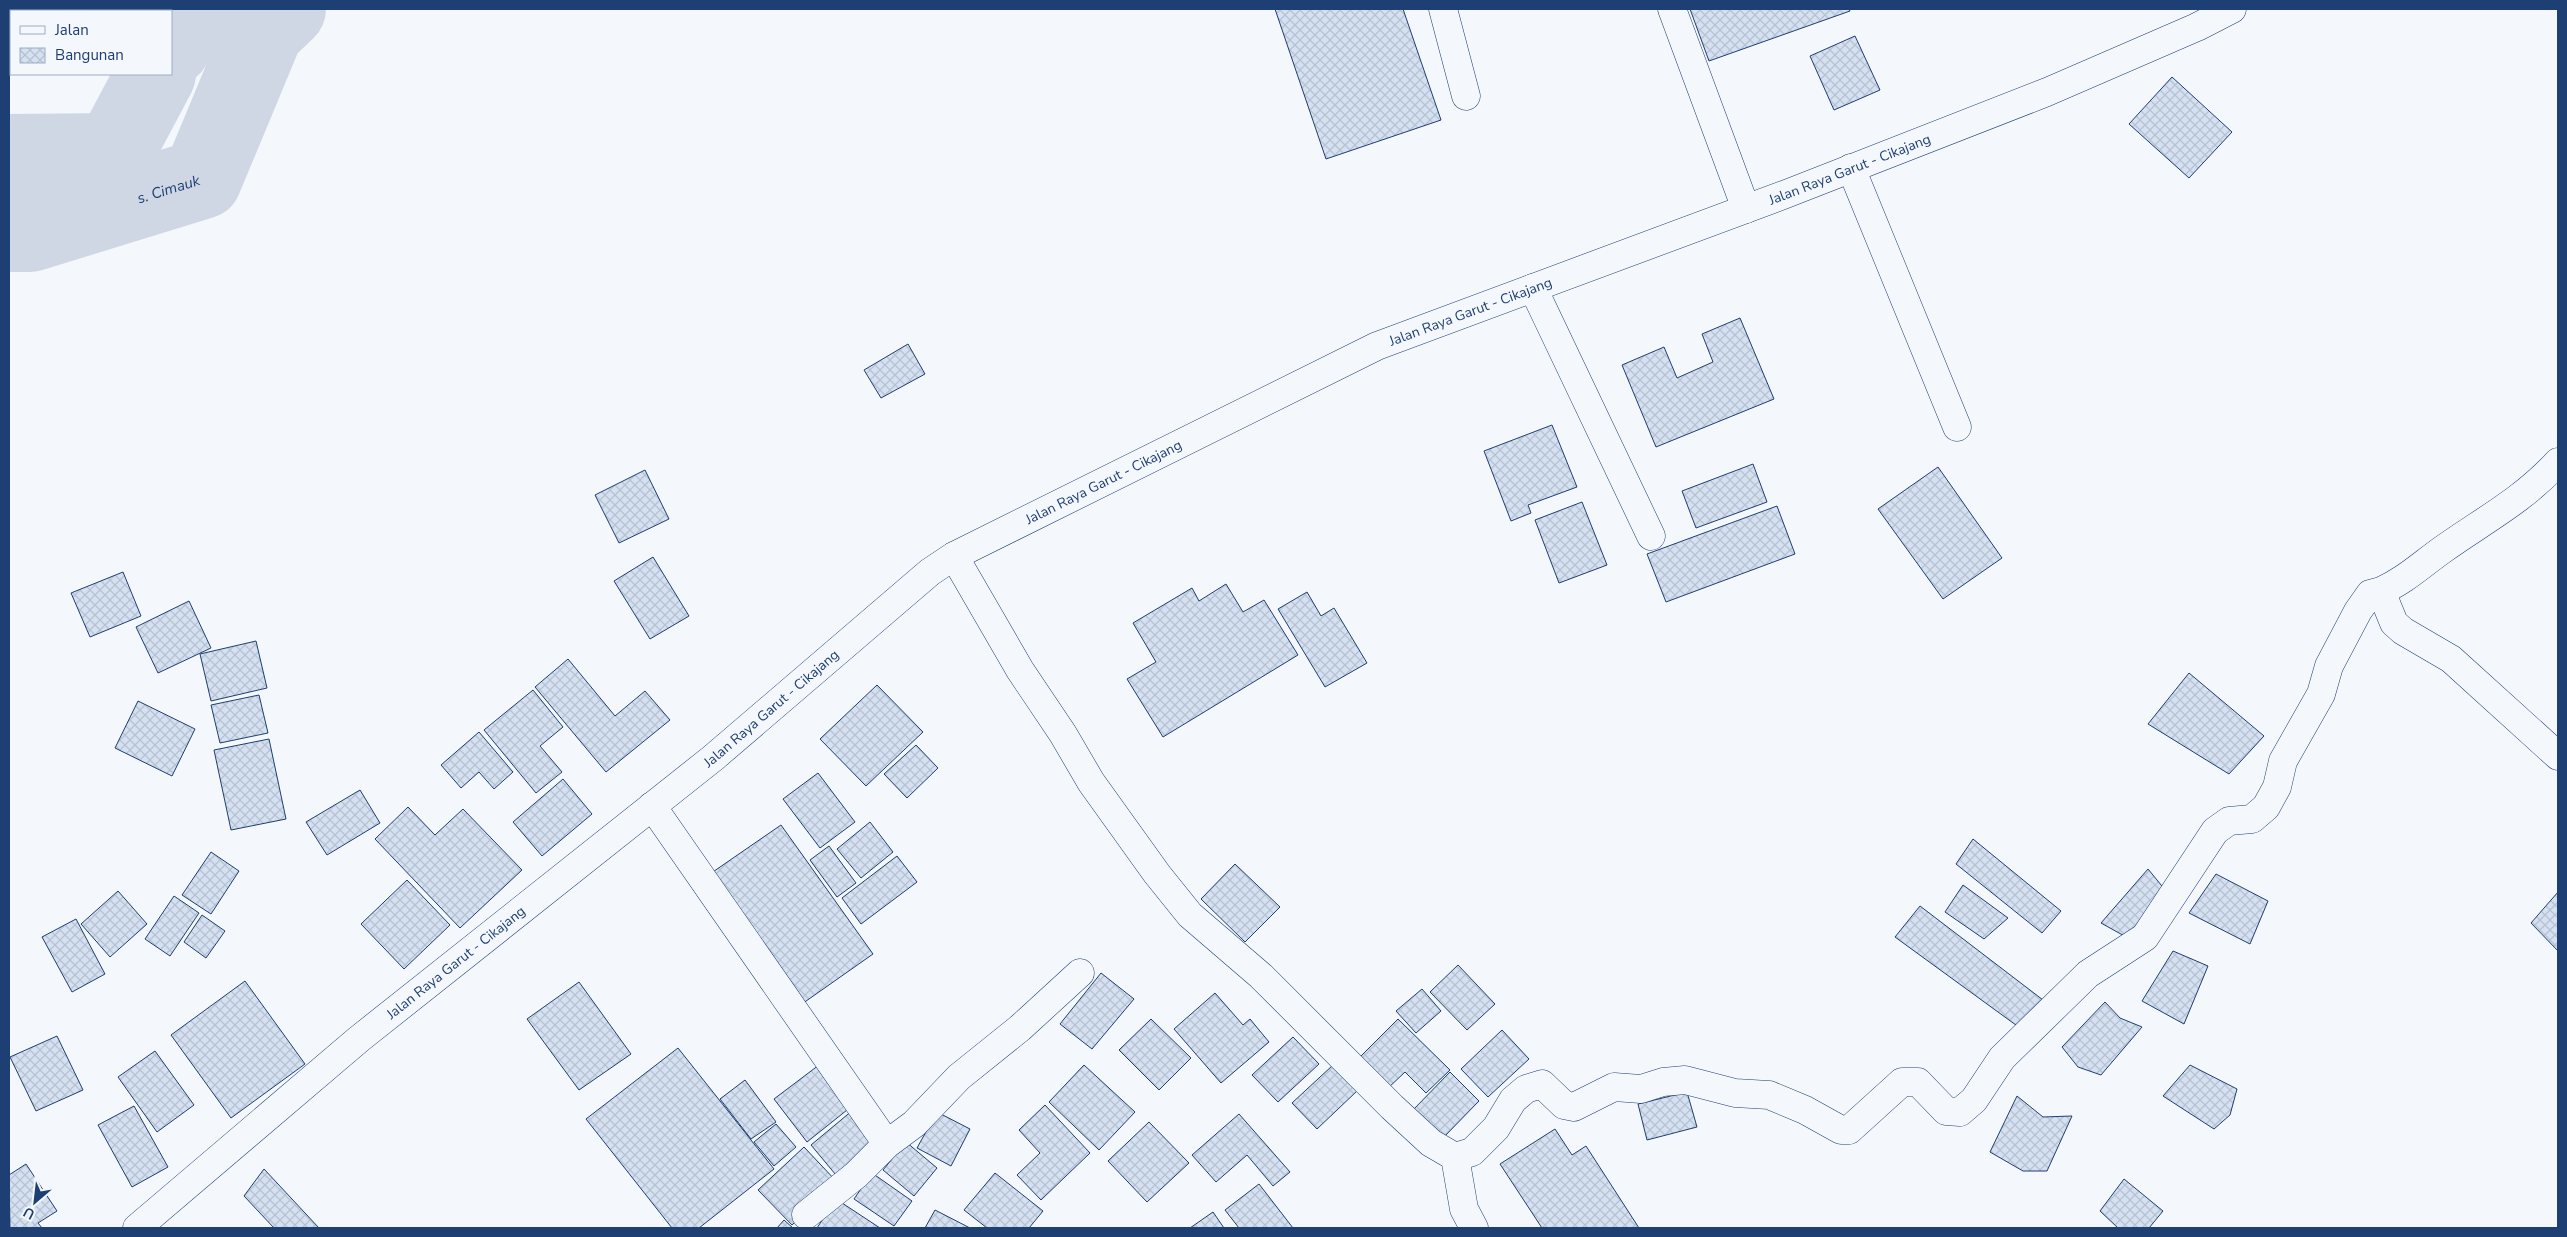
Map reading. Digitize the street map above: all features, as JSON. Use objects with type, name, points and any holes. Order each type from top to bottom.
[{"type":"street","points":[[1443,9],[1466,96]]},
{"type":"street","points":[[1672,9],[1746,209]]},
{"type":"street","name":"Jalan Raya Garut - Cikajang","points":[[137,1228],[359,1039],[712,758],[930,572],[954,556],[1377,346],[1746,209],[2047,92],[2197,27],[2232,9]]},
{"type":"street","points":[[1851,168],[1956,427]]},
{"type":"street","points":[[1533,288],[1651,536]]},
{"type":"street","points":[[954,556],[1020,670],[1063,734],[1091,782],[1157,874],[1184,908],[1261,976],[1392,1107],[1431,1143],[1455,1157],[1472,1152],[1496,1128],[1513,1100],[1526,1089],[1542,1084],[1564,1105],[1574,1107],[1614,1087],[1641,1089],[1663,1082],[1685,1080],[1736,1093],[1769,1096],[1805,1110],[1841,1130],[1850,1130],[1902,1082],[1918,1082],[1946,1111],[1960,1112],[1974,1100],[2002,1058],[2088,974],[2145,937],[2215,831],[2229,821],[2252,819],[2266,807],[2277,787],[2283,761],[2321,694],[2329,666],[2358,611],[2370,594],[2398,584],[2442,550],[2536,486],[2558,462]]},
{"type":"street","points":[[2381,591],[2394,623],[2403,631],[2451,659],[2558,756]]},
{"type":"street","points":[[652,806],[887,1144]]},
{"type":"street","points":[[806,1215],[856,1175],[887,1144],[914,1124],[959,1077],[1020,1028],[1080,973]]},
{"type":"street","points":[[1455,1157],[1464,1209],[1474,1228]]},
{"type":"building","points":[[1275,9],[1403,9],[1441,120],[1326,159]]},
{"type":"building","points":[[1690,9],[1849,9],[1850,11],[1709,61]]},
{"type":"building","points":[[1855,36],[1880,90],[1834,110],[1810,56]]},
{"type":"building","points":[[2172,77],[2232,132],[2189,178],[2129,124]]},
{"type":"building","points":[[1740,318],[1774,399],[1656,447],[1622,365],[1664,347],[1677,378],[1713,362],[1702,334]]},
{"type":"building","points":[[908,344],[925,374],[881,398],[864,370]]},
{"type":"building","points":[[1552,425],[1577,487],[1528,505],[1531,513],[1511,521],[1484,451]]},
{"type":"building","points":[[1753,464],[1767,502],[1696,528],[1682,491]]},
{"type":"building","points":[[1938,467],[2002,558],[1943,599],[1878,509]]},
{"type":"building","points":[[645,470],[669,519],[619,543],[595,495]]},
{"type":"building","points":[[1582,502],[1607,565],[1559,583],[1535,520]]},
{"type":"building","points":[[1777,506],[1795,554],[1666,602],[1647,554]]},
{"type":"building","points":[[653,557],[689,616],[650,639],[614,581]]},
{"type":"building","points":[[123,572],[141,616],[90,637],[71,593]]},
{"type":"building","points":[[1226,584],[1243,612],[1264,600],[1298,655],[1163,737],[1127,679],[1156,662],[1133,623],[1192,588],[1199,601]]},
{"type":"building","points":[[1307,592],[1321,616],[1334,608],[1367,663],[1325,687],[1278,609]]},
{"type":"building","points":[[189,601],[211,648],[158,673],[136,627]]},
{"type":"building","points":[[256,641],[267,688],[211,701],[200,654]]},
{"type":"building","points":[[568,659],[615,716],[645,691],[670,720],[606,772],[535,687]]},
{"type":"building","points":[[2189,673],[2264,736],[2229,774],[2148,724]]},
{"type":"building","points":[[877,685],[923,732],[866,786],[820,739]]},
{"type":"building","points":[[533,690],[563,727],[540,746],[562,772],[536,793],[484,730]]},
{"type":"building","points":[[259,695],[268,733],[220,743],[211,705]]},
{"type":"building","points":[[138,701],[195,729],[172,776],[115,748]]},
{"type":"building","points":[[479,732],[513,772],[494,789],[479,772],[461,788],[441,765]]},
{"type":"building","points":[[269,739],[286,819],[231,830],[214,750]]},
{"type":"building","points":[[916,745],[938,768],[907,798],[884,774]]},
{"type":"building","points":[[818,773],[855,822],[820,848],[783,799]]},
{"type":"building","points":[[563,779],[592,814],[542,856],[513,822]]},
{"type":"building","points":[[360,790],[380,823],[327,855],[306,822]]},
{"type":"building","points":[[408,807],[435,835],[463,809],[522,870],[460,928],[375,839]]},
{"type":"building","points":[[870,822],[893,852],[861,878],[837,849]]},
{"type":"building","points":[[781,825],[873,954],[799,1006],[707,876]]},
{"type":"building","points":[[1973,839],[2061,911],[2042,933],[1956,864]]},
{"type":"building","points":[[829,846],[856,883],[837,897],[810,860]]},
{"type":"building","points":[[211,852],[239,871],[211,914],[182,895]]},
{"type":"building","points":[[897,856],[917,882],[861,924],[842,898]]},
{"type":"building","points":[[1235,864],[1280,907],[1245,942],[1201,899]]},
{"type":"building","points":[[2148,869],[2166,891],[2128,938],[2101,923]]},
{"type":"building","points":[[2216,874],[2268,901],[2250,944],[2189,913]]},
{"type":"building","points":[[407,880],[450,925],[404,969],[361,924]]},
{"type":"building","points":[[1963,885],[2008,918],[1984,939],[1945,912]]},
{"type":"building","points":[[118,891],[147,924],[110,957],[81,924]]},
{"type":"building","points":[[2558,892],[2558,951],[2531,923]]},
{"type":"building","points":[[174,896],[199,913],[170,956],[145,939]]},
{"type":"building","points":[[1920,906],[2043,1000],[2020,1028],[1895,937]]},
{"type":"building","points":[[202,915],[225,931],[206,958],[184,942]]},
{"type":"building","points":[[76,919],[105,974],[72,992],[42,937]]},
{"type":"building","points":[[2173,951],[2208,966],[2184,1024],[2142,1001]]},
{"type":"building","points":[[1458,965],[1495,1004],[1467,1030],[1430,992]]},
{"type":"building","points":[[1101,973],[1134,999],[1092,1049],[1060,1024]]},
{"type":"building","points":[[245,981],[305,1064],[231,1118],[171,1035]]},
{"type":"building","points":[[579,982],[631,1054],[579,1090],[527,1019]]},
{"type":"building","points":[[1422,989],[1441,1011],[1416,1033],[1396,1011]]},
{"type":"building","points":[[1215,993],[1243,1025],[1250,1019],[1269,1042],[1221,1083],[1174,1029]]},
{"type":"building","points":[[2105,1002],[2120,1018],[2142,1027],[2101,1075],[2078,1067],[2062,1047]]},
{"type":"building","points":[[1151,1019],[1191,1058],[1159,1090],[1119,1050]]},
{"type":"building","points":[[1398,1019],[1450,1070],[1426,1093],[1405,1072],[1386,1090],[1356,1061]]},
{"type":"building","points":[[1502,1030],[1529,1059],[1488,1097],[1461,1069]]},
{"type":"building","points":[[57,1036],[83,1090],[36,1111],[10,1057]]},
{"type":"building","points":[[1293,1037],[1319,1064],[1278,1102],[1252,1075]]},
{"type":"building","points":[[678,1048],[774,1169],[699,1228],[672,1228],[586,1119]]},
{"type":"building","points":[[155,1051],[194,1105],[157,1132],[118,1077]]},
{"type":"building","points":[[819,1065],[852,1106],[807,1142],[774,1099]]},
{"type":"building","points":[[1084,1065],[1135,1112],[1099,1150],[1049,1102]]},
{"type":"building","points":[[1333,1065],[1357,1091],[1317,1129],[1292,1103]]},
{"type":"building","points":[[2190,1065],[2237,1089],[2230,1115],[2214,1129],[2163,1096]]},
{"type":"building","points":[[1450,1072],[1479,1101],[1442,1139],[1412,1111]]},
{"type":"building","points":[[745,1080],[776,1122],[751,1139],[720,1099]]},
{"type":"building","points":[[1687,1092],[1697,1127],[1647,1140],[1638,1104]]},
{"type":"building","points":[[2017,1096],[2043,1117],[2072,1116],[2047,1171],[2023,1171],[1990,1152]]},
{"type":"building","points":[[1045,1105],[1090,1153],[1041,1200],[1017,1175],[1040,1153],[1019,1130]]},
{"type":"building","points":[[134,1106],[168,1167],[132,1187],[98,1125]]},
{"type":"building","points":[[853,1110],[883,1146],[841,1181],[811,1145]]},
{"type":"building","points":[[937,1112],[970,1129],[951,1166],[917,1148]]},
{"type":"building","points":[[1239,1114],[1290,1172],[1273,1186],[1247,1155],[1216,1182],[1192,1155]]},
{"type":"building","points":[[1149,1122],[1189,1163],[1147,1202],[1108,1161]]},
{"type":"building","points":[[776,1124],[796,1147],[774,1166],[754,1142]]},
{"type":"building","points":[[1555,1129],[1572,1155],[1586,1146],[1639,1228],[1542,1228],[1500,1164]]},
{"type":"building","points":[[906,1142],[937,1168],[914,1196],[883,1170]]},
{"type":"building","points":[[804,1147],[837,1182],[792,1225],[758,1190]]},
{"type":"building","points":[[26,1164],[57,1211],[38,1223],[42,1228],[10,1228],[9,1175]]},
{"type":"building","points":[[264,1169],[319,1228],[274,1228],[244,1196]]},
{"type":"building","points":[[872,1173],[912,1201],[894,1226],[854,1199]]},
{"type":"building","points":[[995,1173],[1043,1211],[1029,1228],[987,1228],[964,1210]]},
{"type":"building","points":[[2124,1179],[2163,1211],[2149,1228],[2118,1228],[2100,1211]]},
{"type":"building","points":[[1259,1184],[1293,1228],[1239,1228],[1225,1210]]},
{"type":"building","points":[[836,1199],[880,1228],[817,1228]]},
{"type":"building","points":[[935,1210],[970,1228],[925,1228]]},
{"type":"building","points":[[1213,1212],[1224,1228],[1190,1228]]},
{"type":"building","points":[[784,1220],[793,1228],[777,1228]]},
{"type":"waterway","points":[[172,44],[191,9]]},
{"type":"waterway","name":"s. Cimauk","points":[[9,232],[30,232],[202,179],[264,30],[286,9]]},
{"type":"waterway","points":[[9,154],[114,153],[155,75]]}]
